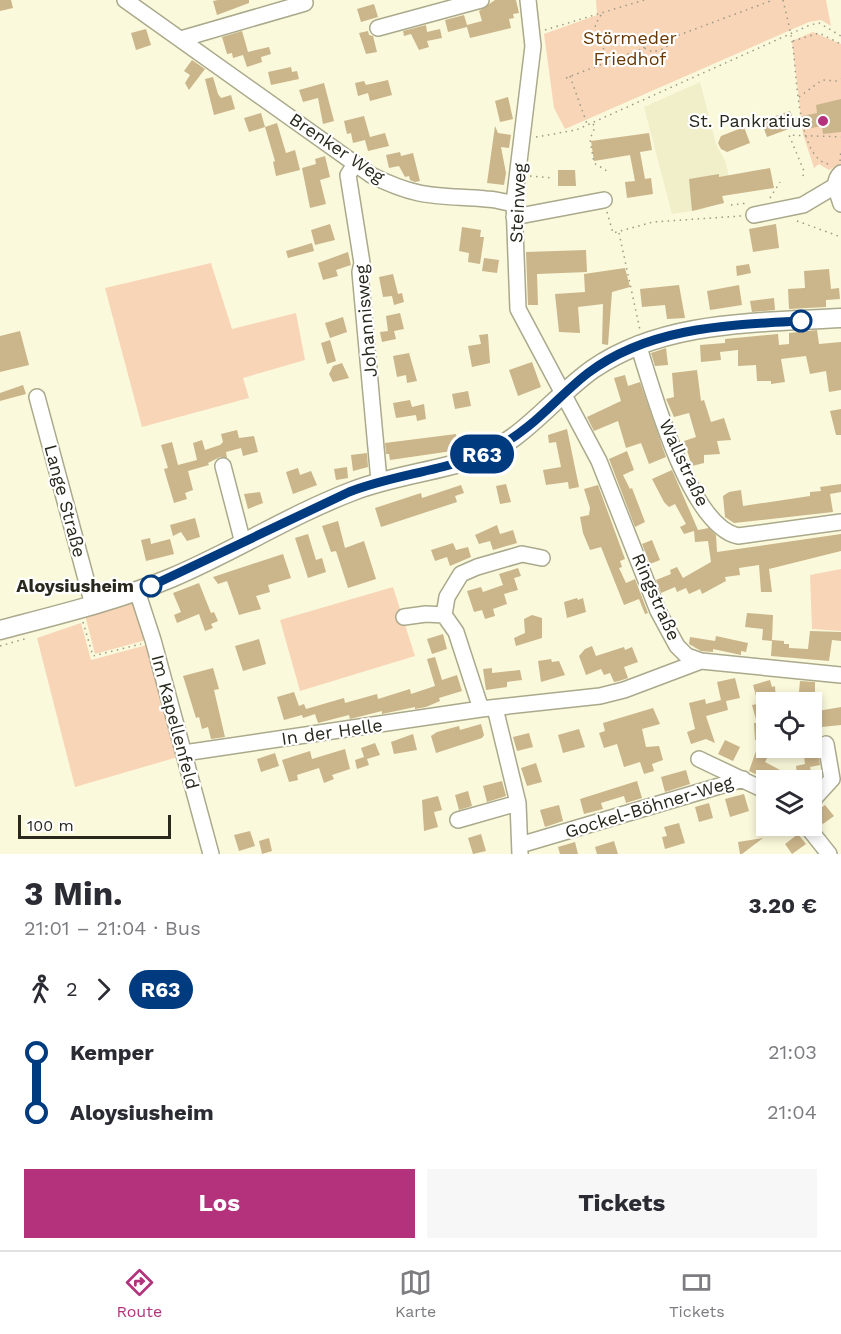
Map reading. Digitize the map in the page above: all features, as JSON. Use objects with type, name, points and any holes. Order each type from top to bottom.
[{"type":"main road","points":[[0,630],[87,610],[173,577],[379,481],[472,459],[490,451],[530,426],[600,364],[640,343],[699,330],[841,318]]},
{"type":"street","name":"Brenker Weg","points":[[126,0],[355,164],[410,193],[514,210],[604,200]]},
{"type":"street","points":[[378,28],[481,0]]},
{"type":"street","name":"Steinweg","points":[[528,0],[533,46],[514,210],[518,309],[564,394]]},
{"type":"street","points":[[181,39],[305,3]]},
{"type":"street","name":"Johannisweg","points":[[355,164],[348,175],[362,263],[360,272],[379,481]]},
{"type":"street","points":[[839,172],[841,204]]},
{"type":"street","points":[[754,206],[773,212],[803,205],[839,172]]},
{"type":"street","name":"Wallstraße","points":[[640,343],[677,457],[698,501],[717,526],[726,534],[738,536],[841,522]]},
{"type":"street","name":"Ringstraße","points":[[564,394],[599,461],[658,611],[678,646],[687,656],[701,661],[841,675]]},
{"type":"street","name":"Lange Straße","points":[[37,397],[87,610]]},
{"type":"street","points":[[223,466],[243,543]]},
{"type":"street","points":[[520,850],[518,803],[488,708],[456,632],[444,615],[447,597],[462,574],[522,554],[542,558]]},
{"type":"street","name":"Im Kapellenfeld","points":[[137,591],[153,640],[211,854]]},
{"type":"street","points":[[404,616],[444,615]]},
{"type":"street","name":"In der Helle","points":[[183,753],[488,708],[616,692],[701,661]]},
{"type":"street","points":[[822,790],[832,779],[826,744]]},
{"type":"street","name":"Gockel-Böhner-Weg","points":[[699,759],[756,786]]},
{"type":"street","name":"Gockel-Böhner-Weg","points":[[520,850],[743,779]]},
{"type":"street","points":[[458,820],[518,803]]},
{"type":"street","points":[[815,836],[829,854]]},
{"type":"path","points":[[531,32],[644,0]]},
{"type":"path","points":[[644,48],[644,39],[660,34],[671,38],[773,0]]},
{"type":"path","points":[[783,0],[792,41],[798,98],[805,135],[813,153],[819,160],[839,172],[841,149]]},
{"type":"path","points":[[601,14],[595,25],[608,62]]},
{"type":"path","points":[[522,137],[564,133],[593,123],[819,23],[841,36]]},
{"type":"path","points":[[792,41],[819,33],[841,44]]},
{"type":"path","points":[[566,78],[644,48],[653,52],[666,48],[671,38]]},
{"type":"path","points":[[570,76],[587,125]]},
{"type":"path","points":[[798,98],[822,80],[841,79]]},
{"type":"path","points":[[593,123],[595,127],[590,140],[594,162],[607,171]]},
{"type":"path","points":[[803,176],[789,135],[841,137]]},
{"type":"path","points":[[518,176],[553,178]]},
{"type":"path","points":[[604,200],[613,233],[653,222],[754,206],[771,198],[780,182]]},
{"type":"path","points":[[731,205],[754,206]]},
{"type":"path","points":[[773,212],[841,237]]},
{"type":"path","points":[[618,232],[640,343]]},
{"type":"path","points":[[87,610],[93,656],[153,640]]},
{"type":"shaded area","points":[[700,82],[716,144],[726,163],[732,194],[723,196],[724,203],[704,203],[705,209],[672,214],[644,107]]},
{"type":"green space","name":"Störmeder Friedhof","points":[[596,0],[826,0],[831,26],[821,20],[809,22],[565,129],[554,108],[544,34],[597,15]]},
{"type":"green space","points":[[813,32],[841,44],[841,164],[829,170],[819,164],[814,168],[803,134],[792,41]]},
{"type":"green space","points":[[211,263],[232,329],[296,313],[305,360],[243,378],[249,398],[142,427],[105,288]]},
{"type":"green space","points":[[841,569],[841,631],[812,629],[810,575]]},
{"type":"green space","points":[[393,587],[415,656],[300,691],[280,620]]},
{"type":"green space","points":[[131,603],[137,608],[146,640],[95,654],[85,615]]},
{"type":"green space","points":[[81,623],[91,660],[147,645],[178,757],[75,787],[37,638]]},
{"type":"building","points":[[0,0],[11,0],[13,8],[0,11]]},
{"type":"building","points":[[249,0],[249,3],[217,15],[213,1]]},
{"type":"building","points":[[495,0],[516,0],[519,13],[513,14],[514,18],[509,19],[511,28],[470,38],[467,27],[448,32],[445,20],[464,15],[467,25],[482,21],[479,11]]},
{"type":"building","points":[[374,4],[378,17],[361,22],[357,9]]},
{"type":"building","points":[[426,25],[427,32],[440,29],[442,38],[427,41],[429,47],[419,50],[411,34],[404,36],[403,31]]},
{"type":"building","points":[[146,29],[151,45],[136,50],[131,33]]},
{"type":"building","points":[[242,31],[248,52],[269,47],[271,54],[261,57],[262,62],[247,67],[243,55],[233,58],[232,53],[227,54],[222,37]]},
{"type":"building","points":[[368,31],[369,35],[373,36],[377,52],[366,54],[359,33]]},
{"type":"building","points":[[192,60],[205,69],[189,90],[185,83],[190,75],[184,71]]},
{"type":"building","points":[[291,67],[292,72],[297,71],[299,79],[271,85],[268,72]]},
{"type":"building","points":[[213,77],[218,94],[221,98],[231,95],[235,109],[214,115],[205,79]]},
{"type":"building","points":[[388,80],[392,95],[370,101],[368,93],[358,96],[355,83],[364,81],[366,85]]},
{"type":"building","points":[[324,83],[334,121],[323,124],[318,98],[303,102],[299,90]]},
{"type":"building","points":[[508,97],[513,119],[500,122],[495,101]]},
{"type":"building","points":[[841,99],[841,132],[823,134],[822,126],[806,129],[805,123],[767,137],[761,121],[790,111],[793,118],[817,113],[816,105]]},
{"type":"building","points":[[261,113],[265,127],[249,132],[244,118]]},
{"type":"building","points":[[364,116],[370,137],[385,133],[389,146],[368,151],[365,140],[353,143],[351,133],[347,134],[344,121]]},
{"type":"building","points":[[277,123],[286,153],[295,150],[300,170],[276,176],[273,162],[275,161],[265,127]]},
{"type":"building","points":[[495,126],[498,133],[511,135],[509,148],[501,147],[506,173],[504,185],[487,183]]},
{"type":"building","points":[[744,127],[750,143],[727,152],[721,149],[718,143],[721,136]]},
{"type":"building","points":[[649,133],[652,150],[640,152],[645,179],[651,178],[653,194],[627,198],[625,182],[635,181],[630,155],[594,161],[591,141]]},
{"type":"building","points":[[400,152],[401,156],[413,153],[420,181],[415,182],[410,180],[409,176],[405,177],[399,166],[389,168],[386,155]]},
{"type":"building","points":[[325,156],[330,177],[320,180],[326,204],[310,208],[302,168],[316,164],[315,159]]},
{"type":"building","points":[[770,168],[774,188],[722,196],[724,203],[692,211],[689,179],[719,174],[719,177]]},
{"type":"building","points":[[558,170],[575,170],[576,186],[558,186]]},
{"type":"building","points":[[330,224],[335,240],[315,245],[311,230]]},
{"type":"building","points":[[776,224],[779,248],[753,252],[749,229]]},
{"type":"building","points":[[462,227],[481,230],[480,237],[484,237],[480,264],[468,262],[469,253],[459,251]]},
{"type":"building","points":[[312,243],[314,251],[288,258],[286,251]]},
{"type":"building","points":[[586,250],[587,272],[537,274],[538,305],[528,305],[526,252]]},
{"type":"building","points":[[348,252],[351,265],[336,270],[338,276],[323,280],[318,263]]},
{"type":"building","points":[[484,258],[499,260],[497,273],[482,271]]},
{"type":"building","points":[[749,264],[751,273],[737,276],[736,266]]},
{"type":"building","points":[[625,268],[630,287],[612,292],[608,345],[602,344],[603,304],[578,307],[580,333],[559,332],[555,294],[585,292],[584,274]]},
{"type":"building","points":[[829,269],[831,289],[839,288],[840,299],[826,300],[826,307],[789,309],[788,289],[805,288],[804,271]]},
{"type":"building","points":[[393,274],[398,294],[402,293],[404,302],[394,305],[392,296],[383,297],[379,277]]},
{"type":"building","points":[[679,285],[685,318],[667,319],[665,305],[642,307],[640,289]]},
{"type":"building","points":[[739,285],[742,305],[710,310],[707,291]]},
{"type":"building","points":[[774,298],[775,310],[752,312],[750,301]]},
{"type":"building","points":[[400,313],[404,329],[394,331],[396,339],[382,342],[380,332],[388,331],[386,316]]},
{"type":"building","points":[[343,317],[347,332],[330,338],[325,323]]},
{"type":"building","points":[[817,330],[819,344],[841,342],[841,390],[829,392],[826,371],[810,374],[806,356],[781,359],[785,382],[771,384],[771,381],[757,381],[756,365],[738,366],[738,350],[720,352],[721,360],[701,362],[700,345],[725,343],[725,339],[778,334],[779,345],[789,344],[789,333]]},
{"type":"building","points":[[20,331],[29,365],[0,372],[0,336]]},
{"type":"building","points":[[488,334],[490,363],[472,367],[468,346],[481,344],[479,335]]},
{"type":"building","points":[[330,340],[336,361],[327,364],[321,343]]},
{"type":"building","points":[[666,348],[668,365],[655,366],[651,353]]},
{"type":"building","points":[[409,353],[417,381],[407,383],[406,375],[397,377],[393,356]]},
{"type":"building","points":[[532,362],[541,387],[518,396],[509,370]]},
{"type":"building","points":[[342,363],[349,378],[333,382],[329,374],[333,366]]},
{"type":"building","points":[[697,370],[701,401],[704,400],[711,422],[724,418],[731,440],[717,441],[720,454],[704,455],[704,463],[692,466],[684,441],[696,437],[689,413],[674,417],[666,399],[674,397],[672,373]]},
{"type":"building","points":[[625,375],[628,386],[640,382],[666,457],[649,464],[641,443],[626,448],[618,421],[594,431],[587,417],[621,401],[614,378]]},
{"type":"building","points":[[23,385],[26,394],[0,401],[0,393]]},
{"type":"building","points":[[468,391],[471,406],[455,409],[452,394]]},
{"type":"building","points":[[410,400],[412,407],[424,404],[426,419],[417,421],[416,415],[396,418],[393,403]]},
{"type":"building","points":[[841,409],[841,435],[836,435],[830,411]]},
{"type":"building","points":[[567,429],[579,487],[569,489],[568,482],[546,485],[543,470],[561,467],[556,442],[549,443],[548,435]]},
{"type":"building","points":[[237,430],[239,438],[254,436],[258,452],[243,456],[241,448],[226,452],[227,458],[220,457],[208,463],[209,465],[188,471],[193,490],[185,493],[187,499],[174,503],[164,469],[168,468],[161,445],[172,442],[178,465],[197,460],[193,443],[202,440],[205,450],[223,442],[221,434]]},
{"type":"building","points":[[456,434],[459,450],[390,460],[389,454],[386,454],[385,443]]},
{"type":"building","points":[[627,451],[634,470],[623,475],[630,489],[632,488],[645,522],[635,527],[609,459]]},
{"type":"building","points":[[367,453],[368,467],[353,471],[351,455]]},
{"type":"building","points":[[347,467],[348,478],[336,480],[334,469]]},
{"type":"building","points":[[298,468],[300,475],[311,471],[317,485],[293,494],[286,472]]},
{"type":"building","points":[[672,470],[698,530],[709,528],[716,535],[717,552],[841,534],[841,551],[769,569],[772,592],[761,592],[759,565],[739,568],[740,575],[725,577],[726,581],[702,594],[700,589],[689,594],[686,588],[677,592],[675,587],[661,593],[656,580],[671,574],[670,570],[677,567],[683,578],[711,562],[708,541],[695,542],[694,531],[684,534],[680,527],[686,524],[675,504],[669,507],[664,502],[652,479]]},
{"type":"building","points":[[506,484],[511,502],[500,504],[496,486]]},
{"type":"building","points":[[841,484],[841,492],[830,494],[833,512],[734,523],[725,517],[723,496],[729,492],[741,490],[743,506],[810,496],[810,492],[821,491],[820,487]]},
{"type":"building","points":[[461,485],[464,493],[455,496],[457,502],[381,527],[375,508],[421,493],[422,498]]},
{"type":"building","points":[[598,485],[625,559],[620,561],[622,567],[619,568],[626,583],[635,579],[648,613],[645,614],[639,599],[624,605],[601,547],[590,550],[583,533],[580,517],[589,515],[590,508],[584,489]]},
{"type":"building","points":[[260,492],[263,503],[248,509],[244,494]]},
{"type":"building","points":[[195,518],[200,537],[187,541],[181,532],[173,536],[170,525]]},
{"type":"building","points":[[338,521],[345,548],[364,541],[376,579],[348,588],[336,551],[331,552],[322,526]]},
{"type":"building","points":[[497,525],[500,534],[513,530],[517,543],[493,550],[490,541],[479,544],[475,535]]},
{"type":"building","points":[[308,534],[316,560],[322,558],[326,572],[308,578],[295,538]]},
{"type":"building","points":[[150,538],[151,544],[170,539],[174,554],[146,561],[141,540]]},
{"type":"building","points":[[652,540],[660,560],[650,564],[642,544]]},
{"type":"building","points":[[453,543],[456,550],[468,547],[471,557],[450,566],[447,557],[435,561],[431,550]]},
{"type":"building","points":[[283,554],[291,578],[268,585],[270,592],[256,596],[261,609],[239,615],[227,581],[218,584],[213,577]]},
{"type":"building","points":[[518,568],[521,576],[514,578],[518,590],[504,594],[507,604],[493,609],[495,616],[485,619],[482,610],[474,612],[467,591],[481,587],[483,592],[503,585],[499,574]]},
{"type":"building","points":[[199,583],[211,613],[214,612],[218,621],[211,624],[213,628],[205,631],[199,614],[177,623],[174,615],[181,612],[173,593]]},
{"type":"building","points":[[577,598],[578,600],[583,598],[586,612],[567,618],[564,602]]},
{"type":"building","points":[[747,613],[773,615],[772,640],[784,641],[784,644],[789,644],[789,648],[808,649],[810,631],[841,632],[841,641],[832,640],[829,661],[771,656],[772,641],[762,640],[763,629],[745,627]]},
{"type":"building","points":[[532,615],[542,618],[542,638],[516,646],[514,638],[525,633],[524,619]]},
{"type":"building","points":[[443,634],[447,649],[432,654],[427,639]]},
{"type":"building","points":[[716,636],[748,643],[746,652],[741,651],[741,655],[713,649],[713,652],[701,651],[689,644],[690,637],[715,641]]},
{"type":"building","points":[[259,639],[266,664],[243,671],[235,646]]},
{"type":"building","points":[[592,646],[596,656],[624,647],[625,650],[632,647],[638,662],[624,667],[628,678],[619,681],[614,682],[610,673],[604,675],[601,669],[586,675],[579,656],[585,649]]},
{"type":"building","points":[[435,657],[442,680],[457,675],[462,691],[439,698],[440,701],[426,707],[415,709],[415,707],[382,714],[382,711],[350,719],[349,715],[318,723],[315,714],[284,720],[277,697],[294,692],[299,706],[304,704],[306,709],[344,698],[345,703],[377,694],[378,699],[410,689],[411,694],[435,686],[427,659]]},
{"type":"building","points":[[551,659],[552,662],[559,661],[565,675],[541,682],[538,661]]},
{"type":"building","points":[[213,668],[219,689],[214,690],[225,737],[211,739],[208,727],[202,729],[199,717],[196,718],[183,676]]},
{"type":"building","points":[[492,668],[492,673],[520,670],[522,680],[507,682],[507,687],[486,690],[483,669]]},
{"type":"building","points":[[735,678],[740,698],[726,701],[728,710],[706,716],[715,743],[706,739],[691,744],[687,732],[695,729],[689,703],[705,699],[706,704],[721,700],[717,682]]},
{"type":"building","points":[[770,680],[772,687],[775,686],[775,692],[756,692],[756,696],[753,685]]},
{"type":"building","points":[[800,681],[815,682],[815,692],[799,692]]},
{"type":"building","points":[[756,704],[756,719],[752,705]]},
{"type":"building","points":[[841,707],[841,725],[822,727],[822,710]]},
{"type":"building","points":[[653,708],[660,724],[642,729],[646,747],[659,746],[663,760],[652,764],[654,771],[644,774],[640,762],[624,767],[617,744],[604,748],[599,733],[605,731],[603,723]]},
{"type":"building","points":[[754,723],[756,723],[755,740]]},
{"type":"building","points":[[481,724],[484,735],[482,738],[436,753],[431,736],[437,732],[459,726],[460,730]]},
{"type":"building","points":[[579,729],[585,747],[563,753],[558,735]]},
{"type":"building","points":[[529,733],[533,747],[517,751],[513,737]]},
{"type":"building","points":[[413,734],[417,750],[394,754],[391,742]]},
{"type":"building","points":[[725,740],[740,747],[733,761],[718,754]]},
{"type":"building","points":[[375,743],[380,755],[367,759],[369,765],[357,769],[355,760],[364,757],[361,748]]},
{"type":"building","points":[[345,749],[350,769],[332,775],[334,779],[324,783],[319,768],[297,775],[298,780],[289,782],[282,760],[310,751],[312,759]]},
{"type":"building","points":[[756,751],[756,758],[767,758],[765,762],[780,770],[756,770],[756,774],[749,771]]},
{"type":"building","points":[[275,753],[279,766],[261,772],[257,759]]},
{"type":"building","points":[[804,758],[819,758],[820,765],[810,767],[811,770],[796,770],[796,766],[805,764]]},
{"type":"building","points":[[536,763],[542,782],[527,786],[521,768]]},
{"type":"building","points":[[686,770],[690,784],[665,792],[661,777]]},
{"type":"building","points":[[502,781],[506,796],[487,802],[483,786]]},
{"type":"building","points":[[637,781],[642,798],[626,803],[624,796],[601,803],[603,809],[584,814],[580,799]]},
{"type":"building","points":[[468,791],[472,806],[459,810],[455,795]]},
{"type":"building","points":[[744,794],[749,811],[730,817],[725,799]]},
{"type":"building","points":[[438,796],[442,810],[434,812],[438,827],[424,831],[422,800]]},
{"type":"building","points":[[709,803],[713,818],[699,822],[695,807]]},
{"type":"building","points":[[559,805],[563,821],[545,827],[540,810]]},
{"type":"building","points":[[825,805],[834,816],[823,824],[822,823],[822,807]]},
{"type":"building","points":[[679,823],[685,843],[665,849],[662,837],[667,836],[664,827]]},
{"type":"building","points":[[250,831],[255,846],[239,851],[234,835]]},
{"type":"building","points":[[481,834],[486,851],[473,854],[468,838]]},
{"type":"building","points":[[795,836],[800,836],[806,844],[792,854],[785,844]]},
{"type":"building","points":[[269,838],[272,851],[262,854],[259,841]]},
{"type":"building","points":[[763,838],[742,854],[740,854],[738,842]]},
{"type":"building","points":[[614,841],[618,854],[597,854],[595,847]]},
{"type":"building","points":[[575,842],[578,854],[560,854],[558,847]]},
{"type":"bus line","name":"R63","points":[[151,586],[349,492],[379,481],[472,459],[499,447],[530,426],[578,381],[629,347],[656,338],[699,330],[801,321]]},
{"type":"place","name":"St. Pankratius","points":[[823,121]]},
{"type":"place","name":"Aloysiusheim","points":[[151,586]]}]
